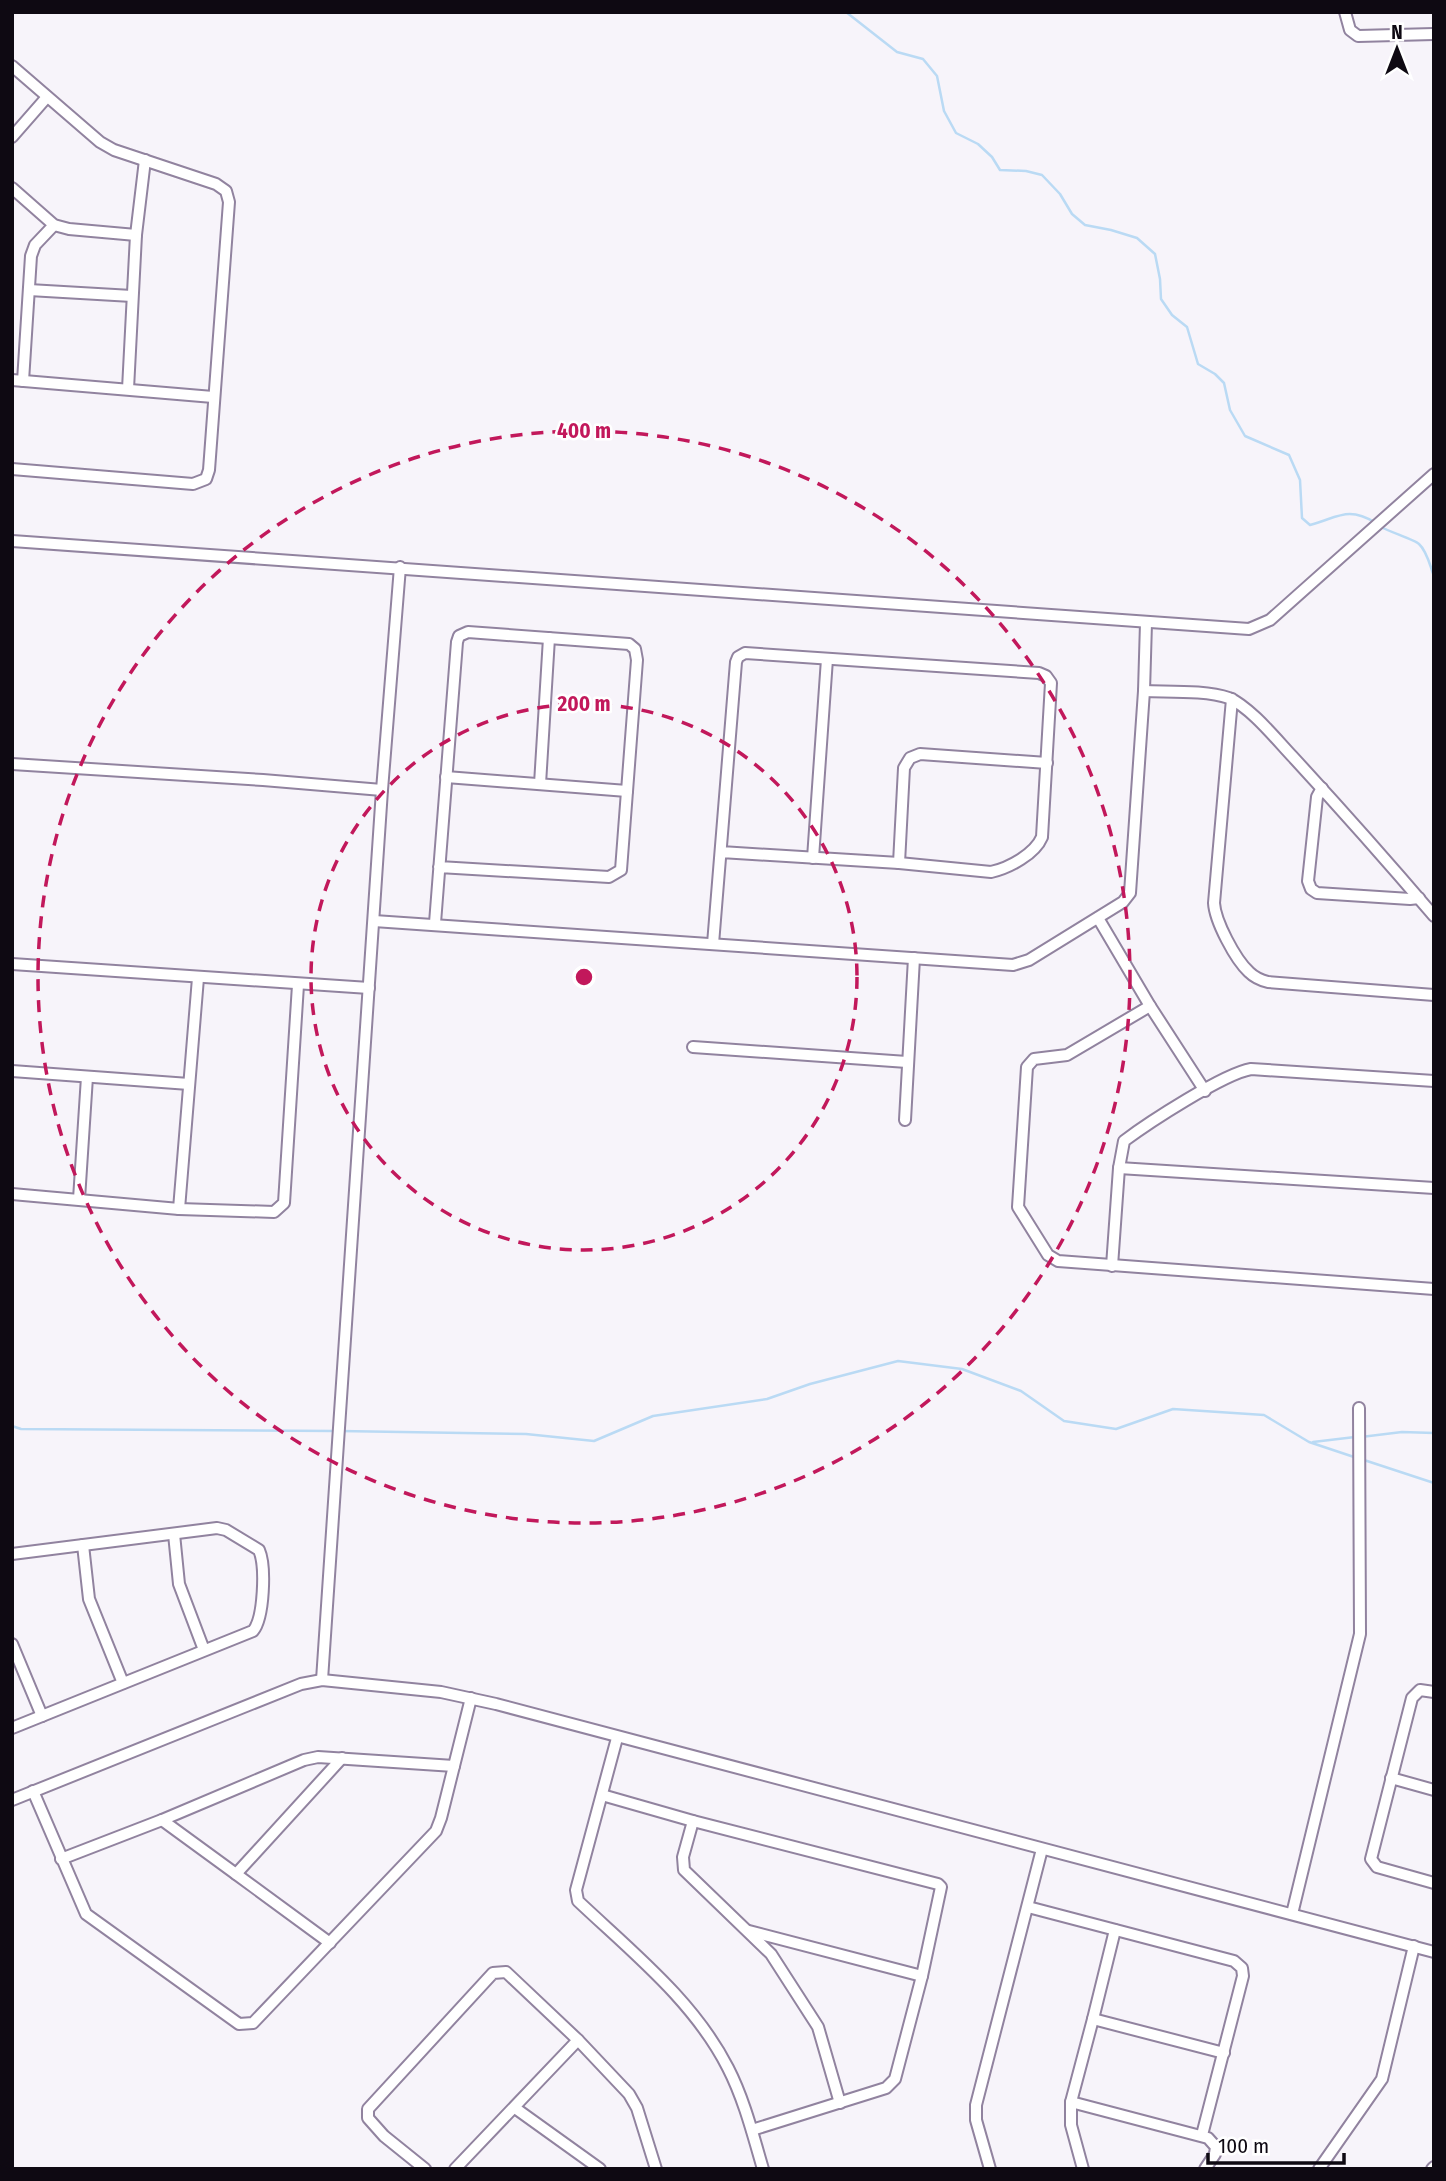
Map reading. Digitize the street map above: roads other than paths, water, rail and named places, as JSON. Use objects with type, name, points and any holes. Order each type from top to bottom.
[{"type":"street","points":[[1345,12],[1350,30],[1358,36],[1434,34]]},
{"type":"street","points":[[12,66],[100,142],[114,150],[216,184],[226,191],[229,202],[209,470],[206,479],[193,484],[12,469]]},
{"type":"street","points":[[12,137],[47,97]]},
{"type":"street","points":[[128,389],[136,235],[145,160]]},
{"type":"street","points":[[12,188],[54,226],[136,235]]},
{"type":"street","points":[[54,226],[35,245],[31,256],[18,381],[213,397]]},
{"type":"street","points":[[29,290],[132,296]]},
{"type":"street","points":[[12,541],[1250,629],[1264,624],[1434,474]]},
{"type":"street","points":[[322,1680],[382,790],[400,568]]},
{"type":"street","points":[[374,921],[1021,964],[1123,902],[1130,893],[1146,623]]},
{"type":"street","points":[[435,923],[439,867],[446,777],[457,642],[459,636],[468,632],[629,644],[635,649],[637,660],[621,870],[609,877],[439,867]]},
{"type":"street","points":[[540,783],[549,638]]},
{"type":"street","points":[[713,944],[737,657],[745,653],[1039,673],[1046,676],[1052,691],[1042,837],[1038,846],[1002,870],[991,872],[899,863],[721,852]]},
{"type":"street","points":[[813,858],[827,659]]},
{"type":"street","points":[[1144,691],[1219,695],[1232,699],[1270,732],[1434,916]]},
{"type":"street","points":[[1232,699],[1214,903],[1215,916],[1246,970],[1257,979],[1268,982],[1434,995]]},
{"type":"street","points":[[899,863],[904,768],[910,758],[920,754],[1047,763]]},
{"type":"street","points":[[12,764],[382,790]]},
{"type":"street","points":[[446,777],[627,791]]},
{"type":"street","points":[[1322,788],[1317,797],[1308,881],[1311,889],[1317,893],[1410,900],[1419,898]]},
{"type":"street","points":[[1098,918],[1205,1091]]},
{"type":"street","points":[[905,1120],[914,958]]},
{"type":"street","points":[[12,964],[369,988]]},
{"type":"street","points":[[179,1209],[198,978]]},
{"type":"street","points":[[12,1194],[179,1209],[274,1212],[284,1203],[298,985]]},
{"type":"street","points":[[1150,1006],[1067,1055],[1034,1059],[1027,1067],[1017,1199],[1021,1215],[1053,1259],[1112,1266],[1434,1289]]},
{"type":"street","points":[[693,1047],[907,1062]]},
{"type":"street","points":[[1112,1266],[1119,1167],[1124,1141],[1239,1071],[1251,1069],[1434,1081]]},
{"type":"street","points":[[12,1071],[190,1084]]},
{"type":"street","points":[[79,1199],[87,1077]]},
{"type":"street","points":[[1119,1167],[1434,1188]]},
{"type":"street","points":[[1292,1914],[1360,1634],[1359,1408]]},
{"type":"street","points":[[12,1554],[222,1528],[259,1550],[262,1556],[260,1617],[253,1631],[12,1728]]},
{"type":"street","points":[[174,1534],[179,1584],[204,1650]]},
{"type":"street","points":[[83,1545],[89,1599],[123,1683]]},
{"type":"street","points":[[12,1644],[42,1716]]},
{"type":"street","points":[[12,1800],[290,1688],[322,1680],[441,1692],[1434,1952]]},
{"type":"street","points":[[1434,1692],[1420,1690],[1412,1699],[1371,1859],[1377,1867],[1434,1883]]},
{"type":"street","points":[[33,1791],[86,1914],[239,2024],[253,2023],[436,1831],[471,1699]]},
{"type":"street","points":[[617,1738],[576,1890],[578,1901],[687,2006],[715,2045],[729,2070],[752,2130],[763,2169]]},
{"type":"street","points":[[61,1859],[304,1760],[318,1757],[454,1766]]},
{"type":"street","points":[[236,1874],[342,1758]]},
{"type":"street","points":[[1391,1778],[1434,1790]]},
{"type":"street","points":[[602,1795],[938,1884],[941,1891],[895,2079],[886,2088],[752,2130]]},
{"type":"street","points":[[162,1820],[330,1943]]},
{"type":"street","points":[[693,1821],[683,1857],[684,1870],[771,1954],[816,2022],[841,2103]]},
{"type":"street","points":[[990,2169],[976,2120],[976,2105],[1042,1849]]},
{"type":"street","points":[[1028,1907],[1234,1961],[1242,1968],[1244,1976],[1202,2135]]},
{"type":"street","points":[[746,1930],[922,1976]]},
{"type":"street","points":[[1083,2169],[1070,2125],[1070,2102],[1115,1930]]},
{"type":"street","points":[[1319,2169],[1382,2079],[1414,1946]]},
{"type":"street","points":[[425,2169],[384,2136],[368,2118],[368,2109],[493,1973],[506,1972],[578,2040],[629,2094],[638,2108],[656,2169]]},
{"type":"street","points":[[1093,2019],[1224,2053]]},
{"type":"street","points":[[455,2169],[578,2040]]},
{"type":"street","points":[[1070,2102],[1202,2135],[1212,2140],[1216,2147],[1205,2169]]},
{"type":"street","points":[[515,2108],[600,2169]]},
{"type":"waterway","points":[[846,12],[897,52],[923,59],[937,76],[944,111],[956,133],[978,144],[992,157],[1000,170],[1042,175],[1060,194],[1072,214],[1085,225],[1137,238],[1155,254],[1161,299],[1172,315],[1187,327],[1198,364],[1224,383],[1230,410],[1245,436],[1289,455],[1300,480],[1302,518],[1310,525],[1350,514],[1376,523]]},
{"type":"waterway","points":[[1381,527],[1419,544],[1434,576]]},
{"type":"waterway","points":[[340,1431],[526,1434],[594,1441],[653,1416],[767,1399],[810,1384],[898,1361],[962,1369],[1021,1391],[1064,1421],[1116,1429],[1173,1409],[1264,1415],[1309,1442],[1354,1457]]},
{"type":"waterway","points":[[12,1426],[21,1429],[334,1431]]},
{"type":"waterway","points":[[1361,1437],[1402,1432],[1434,1433]]},
{"type":"waterway","points":[[1313,1442],[1355,1437]]},
{"type":"waterway","points":[[1364,1460],[1434,1483]]}]
